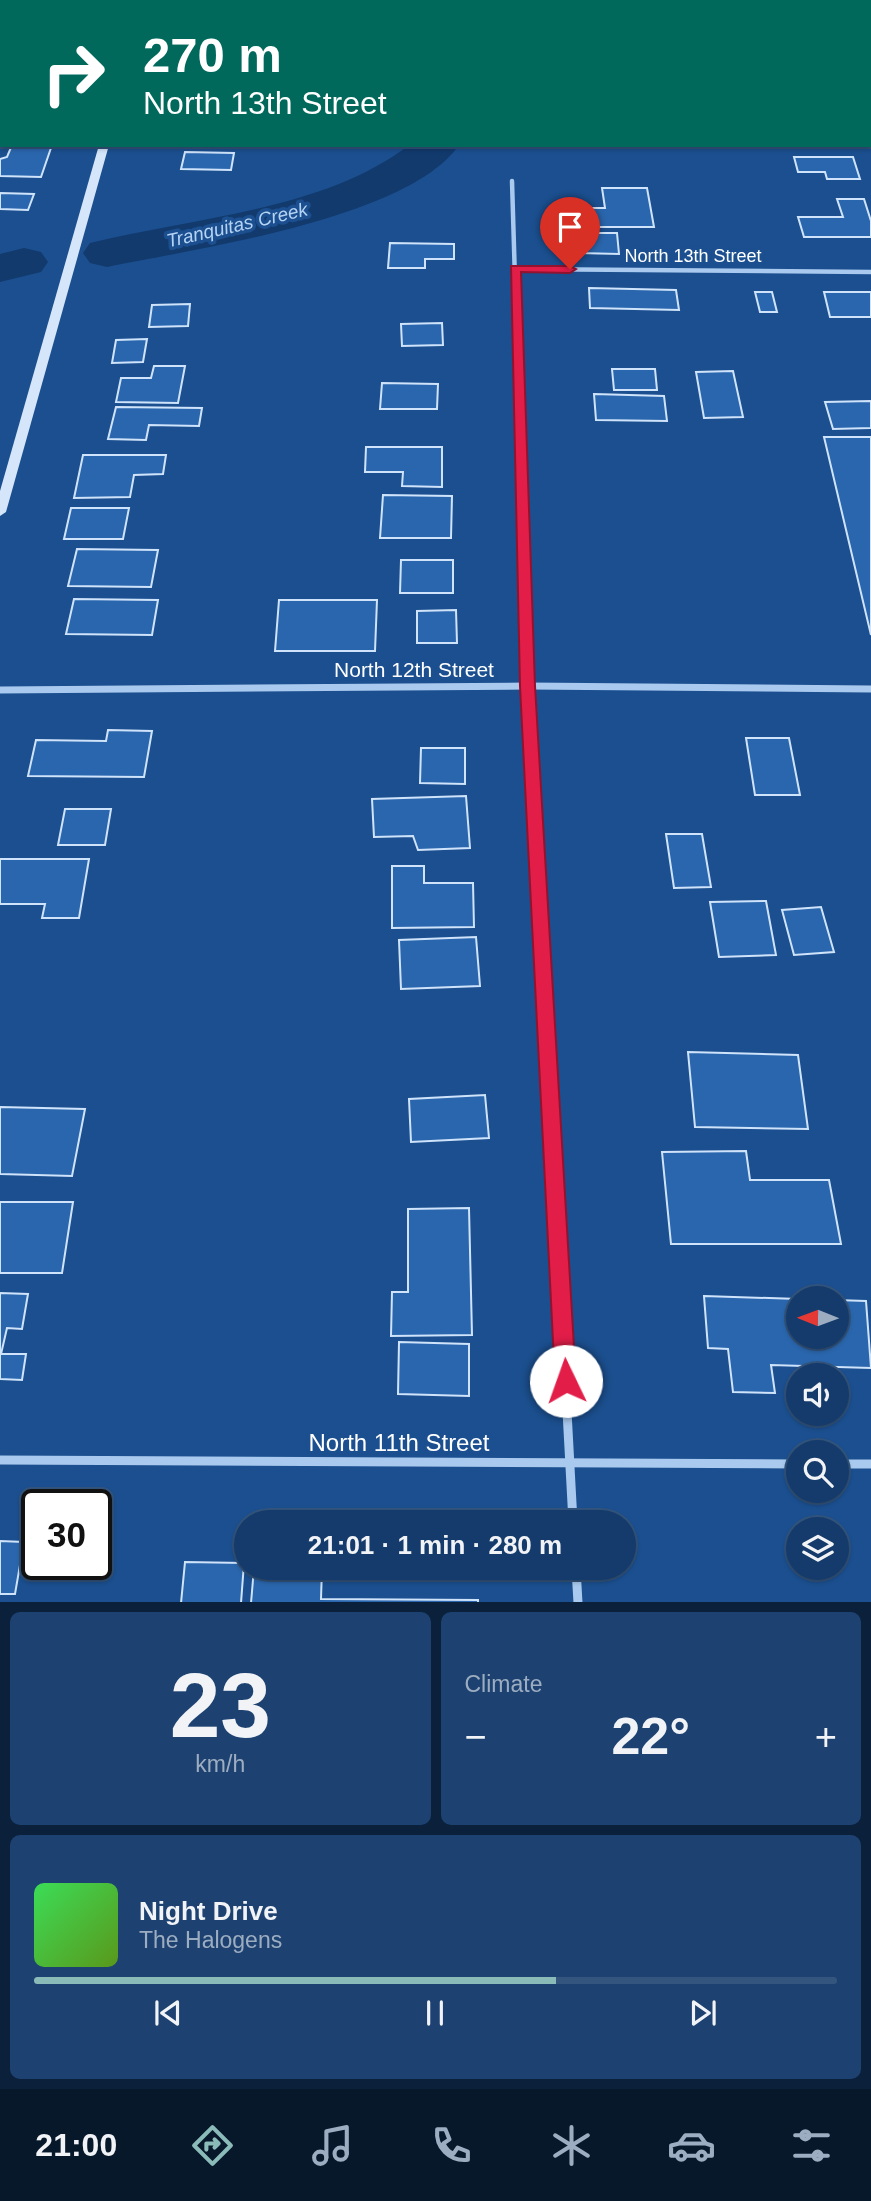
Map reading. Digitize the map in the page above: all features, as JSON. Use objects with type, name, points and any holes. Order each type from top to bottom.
[{"type":"street","points":[[0,512],[103,147]]},
{"type":"street","points":[[512,181],[528,686],[572,1510]]},
{"type":"street","name":"North 13th Street","points":[[515,269],[871,271]]},
{"type":"street","name":"North 12th Street","points":[[0,690],[528,686],[871,689]]},
{"type":"street","name":"North 11th Street","points":[[0,1460],[786,1464]]},
{"type":"street","points":[[849,1464],[871,1464]]},
{"type":"street","points":[[577,1580],[578,1602]]},
{"type":"building","points":[[11,147],[51,147],[41,177],[0,176],[0,159],[7,157]]},
{"type":"building","points":[[185,152],[234,153],[231,170],[181,169]]},
{"type":"building","points":[[794,157],[853,157],[860,179],[827,179],[825,172],[798,172]]},
{"type":"building","points":[[602,188],[647,188],[654,227],[591,227],[589,208],[605,208]]},
{"type":"building","points":[[0,193],[34,194],[28,210],[0,209]]},
{"type":"building","points":[[837,199],[864,199],[871,221],[871,237],[804,237],[798,217],[843,217]]},
{"type":"building","points":[[577,233],[617,233],[619,254],[579,253]]},
{"type":"building","points":[[390,243],[454,244],[454,259],[425,259],[425,268],[388,268]]},
{"type":"building","points":[[589,288],[676,290],[679,310],[590,308]]},
{"type":"building","points":[[755,292],[772,292],[777,312],[760,312]]},
{"type":"building","points":[[824,292],[871,292],[871,317],[830,317]]},
{"type":"building","points":[[190,304],[188,326],[149,327],[152,305]]},
{"type":"building","points":[[442,323],[443,345],[402,346],[401,324]]},
{"type":"building","points":[[147,339],[143,362],[112,363],[116,340]]},
{"type":"building","points":[[154,366],[185,366],[178,403],[116,402],[121,378],[151,378]]},
{"type":"building","points":[[612,369],[655,369],[657,390],[614,390]]},
{"type":"building","points":[[733,371],[743,417],[704,418],[696,372]]},
{"type":"building","points":[[382,383],[438,384],[437,409],[380,409]]},
{"type":"building","points":[[594,394],[664,396],[667,421],[596,420]]},
{"type":"building","points":[[871,401],[871,428],[833,429],[825,402]]},
{"type":"building","points":[[116,407],[202,408],[199,426],[149,425],[146,440],[108,439]]},
{"type":"building","points":[[824,437],[871,437],[871,635]]},
{"type":"building","points":[[366,447],[442,447],[442,487],[402,486],[403,472],[365,472]]},
{"type":"building","points":[[83,455],[166,455],[163,474],[134,475],[130,497],[74,498]]},
{"type":"building","points":[[383,495],[452,496],[451,538],[380,538]]},
{"type":"building","points":[[71,508],[129,508],[123,539],[64,539]]},
{"type":"building","points":[[77,549],[158,550],[151,587],[68,586]]},
{"type":"building","points":[[401,560],[453,560],[453,593],[400,593]]},
{"type":"building","points":[[74,599],[158,600],[152,635],[66,634]]},
{"type":"building","points":[[279,600],[377,600],[375,651],[275,651]]},
{"type":"building","points":[[456,610],[457,643],[417,643],[417,611]]},
{"type":"building","points":[[108,730],[152,731],[144,777],[28,776],[36,740],[106,741]]},
{"type":"building","points":[[746,738],[789,738],[800,795],[755,795]]},
{"type":"building","points":[[421,748],[465,748],[465,784],[420,783]]},
{"type":"building","points":[[466,796],[470,848],[418,850],[413,836],[374,837],[372,799]]},
{"type":"building","points":[[65,809],[111,809],[105,845],[58,845]]},
{"type":"building","points":[[666,834],[702,834],[711,887],[674,888]]},
{"type":"building","points":[[0,859],[89,859],[79,918],[42,918],[45,904],[0,904]]},
{"type":"building","points":[[392,866],[424,866],[424,883],[473,883],[474,927],[392,928]]},
{"type":"building","points":[[766,901],[776,955],[719,957],[710,902]]},
{"type":"building","points":[[821,907],[834,952],[794,955],[782,910]]},
{"type":"building","points":[[476,937],[480,986],[401,989],[399,940]]},
{"type":"building","points":[[688,1052],[798,1055],[808,1129],[695,1127]]},
{"type":"building","points":[[485,1095],[489,1138],[411,1142],[409,1099]]},
{"type":"building","points":[[0,1107],[85,1109],[72,1176],[0,1174]]},
{"type":"building","points":[[746,1151],[750,1180],[829,1180],[841,1244],[671,1244],[662,1152]]},
{"type":"building","points":[[0,1202],[73,1202],[62,1273],[0,1273]]},
{"type":"building","points":[[469,1208],[472,1335],[391,1336],[392,1292],[408,1292],[408,1209]]},
{"type":"building","points":[[0,1293],[28,1294],[22,1329],[7,1328],[1,1354],[26,1354],[22,1380],[0,1379]]},
{"type":"building","points":[[704,1296],[786,1299],[786,1349],[849,1349],[849,1300],[866,1301],[871,1368],[849,1367],[849,1363],[771,1365],[775,1393],[733,1392],[728,1349],[708,1348]]},
{"type":"building","points":[[399,1342],[469,1344],[469,1396],[398,1394]]},
{"type":"building","points":[[0,1541],[21,1542],[15,1594],[0,1594]]},
{"type":"building","points":[[185,1562],[234,1563],[234,1580],[243,1580],[241,1602],[181,1602]]},
{"type":"building","points":[[253,1580],[322,1580],[321,1599],[478,1602],[251,1602]]},
{"type":"waterway","name":"Tranquitas Creek","points":[[107,253],[305,212],[404,171],[434,147]]},
{"type":"waterway","name":"Tranquitas Creek","points":[[0,268],[24,262]]},
{"type":"route","points":[[566,1381],[528,686],[515,269],[570,269]]}]
